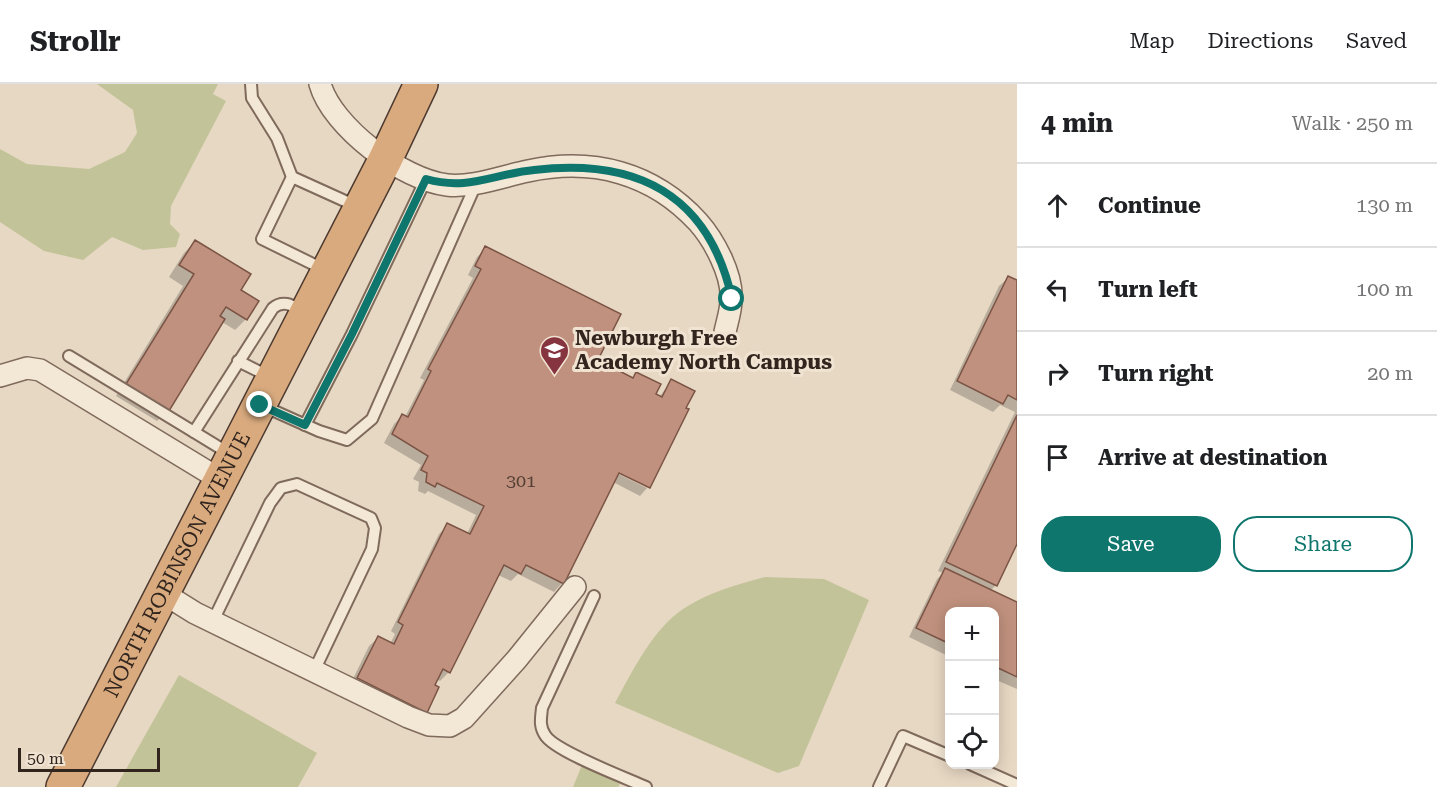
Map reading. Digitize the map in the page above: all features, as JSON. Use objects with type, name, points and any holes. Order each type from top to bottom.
[{"type":"highway","name":"NORTH ROBINSON AVENUE","points":[[63,787],[328,272],[421,84]]},
{"type":"street","points":[[320,84],[323,95],[339,118],[385,160],[426,179],[448,185],[532,170],[572,167],[612,170],[649,182],[680,203],[706,231],[726,271],[732,299],[725,332]]},
{"type":"street","points":[[0,376],[27,368],[40,370],[227,468]]},
{"type":"street","points":[[163,593],[213,621],[408,717],[429,725],[450,726],[464,718],[517,659],[575,587]]},
{"type":"lane","points":[[251,84],[252,98],[277,138],[292,177],[360,208]]},
{"type":"lane","points":[[292,177],[262,239],[328,272]]},
{"type":"lane","points":[[305,425],[352,334],[426,179]]},
{"type":"lane","points":[[238,361],[305,425],[347,440],[372,419],[477,181]]},
{"type":"lane","points":[[194,432],[238,361],[279,303],[288,303],[306,314]]},
{"type":"lane","points":[[69,356],[194,432],[227,468]]},
{"type":"lane","points":[[213,621],[270,503],[281,488],[297,484],[371,518],[375,528],[372,549],[314,671]]},
{"type":"lane","points":[[594,596],[542,708],[540,723],[545,737],[560,747],[646,787]]},
{"type":"lane","points":[[879,787],[903,736],[945,754]]},
{"type":"lane","points":[[979,769],[1017,785]]},
{"type":"green space","points":[[97,84],[218,84],[213,94],[226,101],[171,206],[170,224],[180,234],[176,247],[143,250],[112,237],[83,260],[44,251],[0,222],[0,149],[27,164],[89,169],[125,152],[137,133],[133,110]]},
{"type":"green space","points":[[765,577],[824,579],[869,600],[799,766],[778,773],[615,703],[652,640],[672,618],[692,603],[712,594]]},
{"type":"green space","points":[[179,675],[317,753],[298,787],[116,787]]},
{"type":"green space","points":[[582,765],[620,784],[618,787],[573,787]]},
{"type":"building","points":[[195,240],[251,274],[241,290],[259,301],[247,320],[226,307],[220,316],[225,319],[169,411],[126,384],[194,274],[179,265]]},
{"type":"building","points":[[485,246],[621,314],[598,360],[633,378],[636,372],[661,384],[656,394],[662,397],[671,379],[695,391],[686,408],[689,409],[650,488],[619,473],[564,584],[526,565],[521,574],[504,565],[450,673],[443,669],[435,685],[439,687],[427,713],[357,678],[378,636],[394,644],[403,625],[398,622],[447,523],[470,534],[484,506],[437,483],[435,487],[426,482],[427,473],[421,470],[428,456],[392,434],[402,414],[408,417],[431,371],[428,369],[481,269],[475,266]]},
{"type":"building","points":[[1008,276],[1017,280],[1017,400],[1008,395],[1003,404],[957,381]]},
{"type":"building","points":[[1017,415],[1017,544],[997,586],[946,562]]},
{"type":"building","points":[[945,568],[1017,602],[1017,677],[999,668],[999,607],[945,607],[945,642],[916,628]]},
{"type":"place","name":"Newburgh Free Academy North Campus","points":[[554,376]]},
{"type":"route","points":[[260,405],[305,425],[352,334],[426,179],[448,185],[532,170],[572,167],[612,170],[649,182],[680,203],[706,231],[726,271],[732,299]]}]
